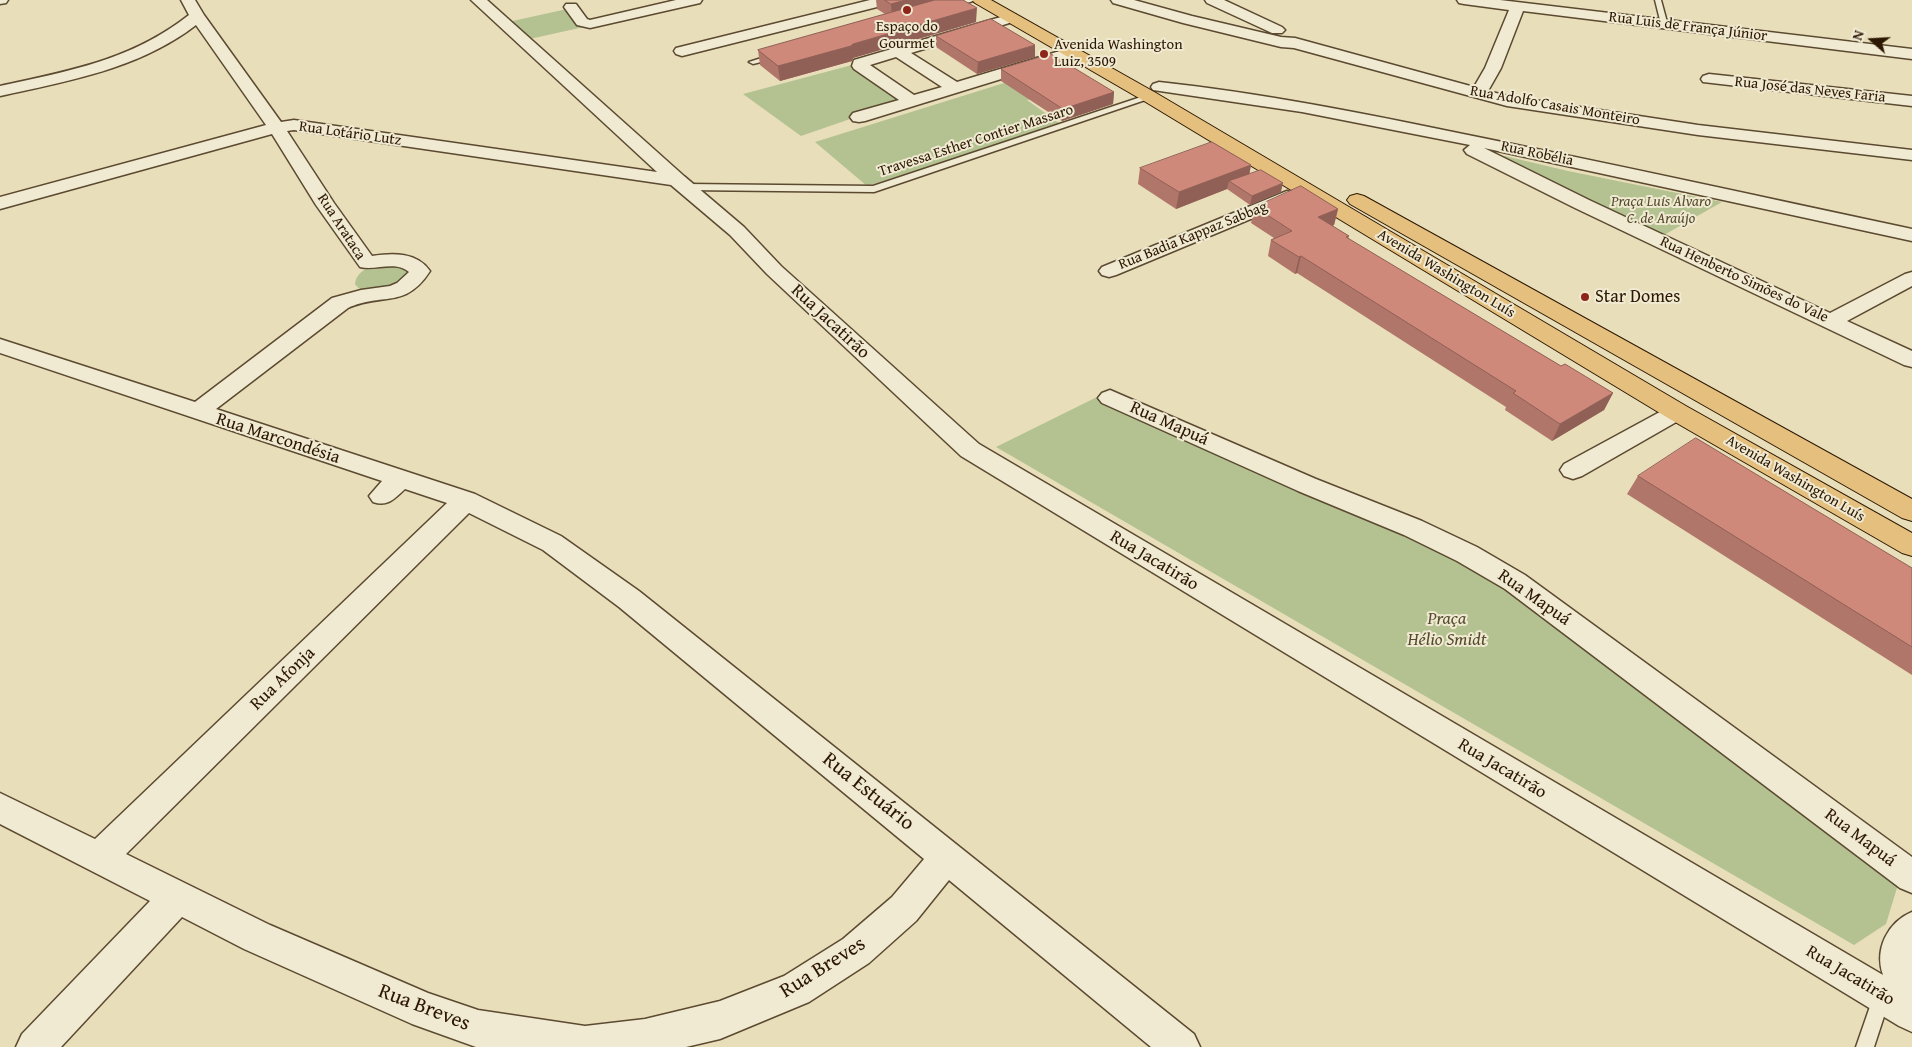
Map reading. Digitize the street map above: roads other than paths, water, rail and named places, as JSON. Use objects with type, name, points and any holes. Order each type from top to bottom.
[{"type":"highway","name":"Avenida Washington Luís","points":[[980,0],[1006,9],[1912,511]]},
{"type":"highway","name":"Avenida Washington Luís","points":[[1006,9],[1073,52],[1155,92],[1305,190],[1677,412],[1912,546]]},
{"type":"street","name":"Rua Arataca","points":[[188,0],[197,16],[276,128],[326,205],[355,279],[197,412]]},
{"type":"street","name":"Rua Jacatirão","points":[[478,0],[737,232],[774,270],[970,450],[1897,997],[1912,1013]]},
{"type":"street","points":[[571,7],[582,22],[595,23],[695,0]]},
{"type":"street","points":[[682,51],[888,0]]},
{"type":"street","name":"Rua Adolfo Casais Monteiro","points":[[1118,0],[1188,20],[1281,42],[1295,43],[1507,101],[1650,123],[1912,155]]},
{"type":"street","points":[[1212,0],[1272,26],[1295,43]]},
{"type":"street","name":"Rua Luis de França Júnior","points":[[1464,0],[1912,54]]},
{"type":"street","points":[[1478,94],[1493,68],[1517,7]]},
{"type":"street","points":[[912,101],[860,66],[860,63],[864,60],[897,51],[1006,9]]},
{"type":"street","points":[[0,91],[87,72],[126,59],[170,37],[197,16]]},
{"type":"street","points":[[897,51],[955,88]]},
{"type":"street","points":[[859,117],[1073,52]]},
{"type":"street","name":"Rua José das Neves Faria","points":[[1709,79],[1912,101]]},
{"type":"street","name":"Rua Robélia","points":[[1155,92],[1255,98],[1441,134],[1912,235]]},
{"type":"street","name":"Rua Lotário Lutz","points":[[0,203],[276,128],[299,125],[682,184]]},
{"type":"street","name":"Rua Henberto Simões do Vale","points":[[1441,134],[1582,204],[1912,360]]},
{"type":"street","name":"Rua Badia Kappaz Sabbag","points":[[1110,270],[1305,190]]},
{"type":"street","points":[[306,211],[326,205]]},
{"type":"street","points":[[1831,321],[1912,278]]},
{"type":"street","name":"Rua Marcondésia","points":[[0,346],[466,500],[546,550]]},
{"type":"street","name":"Rua Mapuá","points":[[1110,398],[1307,485],[1413,528],[1468,554],[1515,582],[1912,877]]},
{"type":"street","points":[[1573,470],[1677,412]]},
{"type":"street","points":[[382,496],[401,478]]},
{"type":"street","name":"Rua Afonja","points":[[99,858],[466,500]]},
{"type":"street","name":"Rua Estuário","points":[[546,550],[629,599],[1181,1047]]},
{"type":"street","name":"Rua Breves","points":[[0,808],[257,937],[425,1011],[478,1029],[585,1045],[645,1038],[720,1020],[796,989],[856,951],[904,908],[947,856]]},
{"type":"street","points":[[35,1047],[177,898]]},
{"type":"street","points":[[1897,997],[1901,979],[1897,956],[1901,939],[1912,929]]},
{"type":"lane","points":[[944,8],[973,0]]},
{"type":"lane","points":[[1658,0],[1664,24]]},
{"type":"lane","points":[[753,62],[782,54]]},
{"type":"lane","name":"Travessa Esther Contier Massaro","points":[[682,184],[754,190],[874,189],[1155,92]]},
{"type":"lane","points":[[1865,1047],[1897,997]]},
{"type":"place","name":"Espaço do Gourmet","points":[[907,10]]},
{"type":"place","name":"Avenida Washington Luiz, 3509","points":[[1044,54]]},
{"type":"place","name":"Star Domes","points":[[1585,297]]},
{"type":"park label","name":"Praça Luis Alvaro C. de Araújo","points":[[1661,210]]},
{"type":"park label","name":"Praça Hélio Smidt","points":[[1447,629]]}]
